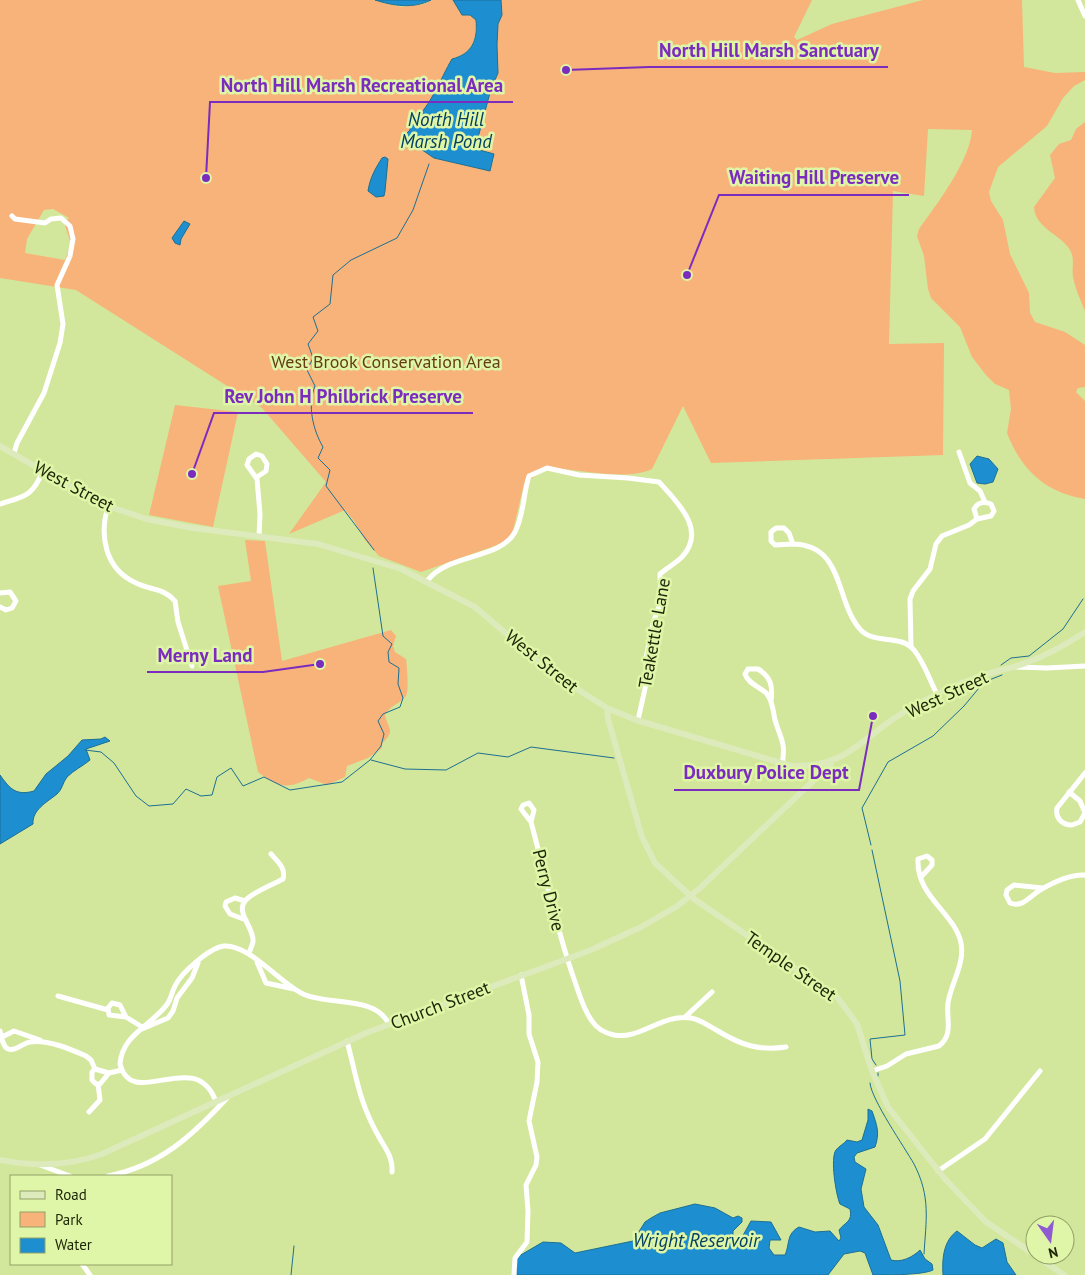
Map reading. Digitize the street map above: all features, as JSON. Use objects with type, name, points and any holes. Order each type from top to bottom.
[{"type":"main road","name":"West Street","points":[[0,446],[69,487],[108,506],[169,524],[318,544],[383,562],[427,581],[475,607],[552,673],[607,708],[638,720],[716,742],[782,765],[804,767],[836,760],[856,749],[902,714],[937,694],[985,674],[1012,667]]},
{"type":"main road","points":[[1012,667],[1052,652],[1085,632]]},
{"type":"main road","name":"Temple Street","points":[[607,708],[608,719],[646,848],[658,867],[690,897],[837,997],[857,1024],[883,1097],[897,1119],[938,1171],[985,1222],[1064,1275]]},
{"type":"main road","name":"Church Street","points":[[0,1160],[40,1165],[74,1162],[102,1154],[348,1041],[389,1024],[567,959],[641,927],[690,897],[836,760]]},
{"type":"main road","points":[[804,767],[817,776]]},
{"type":"street","points":[[1078,0],[1085,16]]},
{"type":"street","points":[[12,216],[15,219],[45,223],[51,219],[61,218],[70,226],[73,239],[70,256],[57,285],[63,324],[58,353],[44,393],[17,443],[14,453]]},
{"type":"street","points":[[958,452],[970,483],[980,491],[985,502]]},
{"type":"street","points":[[257,477],[266,471],[267,464],[262,456],[256,454],[249,458],[247,465],[257,477],[260,514],[259,536]]},
{"type":"street","name":"Teakettle Lane","points":[[427,581],[433,573],[444,566],[497,548],[509,540],[518,525],[529,476],[541,470],[553,469],[578,475],[654,480],[662,486],[691,522],[692,541],[682,557],[660,574],[661,602],[653,623],[646,658],[646,684],[638,720]]},
{"type":"street","points":[[0,504],[29,494],[43,471]]},
{"type":"street","points":[[937,694],[911,647],[910,599],[913,591],[930,569],[936,544],[942,536],[969,525],[977,519],[986,518],[993,514],[991,504],[979,503],[974,508],[977,519]]},
{"type":"street","points":[[108,506],[103,534],[110,558],[118,569],[134,583],[159,590],[174,601],[178,622],[192,666]]},
{"type":"street","points":[[793,544],[789,533],[784,528],[776,528],[771,532],[771,541],[775,545],[793,544],[813,549],[830,561],[851,616],[864,634],[875,639],[902,643],[911,647]]},
{"type":"street","points":[[0,593],[10,592],[16,601],[9,610],[0,607]]},
{"type":"street","name":"West Street","points":[[1012,667],[1085,666]]},
{"type":"street","points":[[771,701],[762,689],[747,679],[745,674],[748,669],[758,669],[768,678],[772,686],[771,701],[775,721],[783,739],[782,765]]},
{"type":"street","points":[[1069,792],[1080,801],[1085,812],[1080,822],[1072,825],[1062,822],[1056,814],[1059,802],[1085,773]]},
{"type":"street","name":"Perry Drive","points":[[531,822],[567,959],[589,1017],[603,1031],[613,1035],[626,1035],[664,1020],[684,1017]]},
{"type":"street","points":[[249,953],[253,942],[242,911],[245,901],[283,879],[284,869],[271,854]]},
{"type":"street","points":[[1043,888],[1014,886],[1007,890],[1006,896],[1010,903],[1019,904],[1043,888],[1072,877],[1085,875]]},
{"type":"street","points":[[872,1070],[887,1066],[906,1054],[939,1046],[948,1032],[948,1004],[961,960],[961,944],[952,926],[926,891],[921,877]]},
{"type":"street","points":[[245,901],[235,898],[226,902],[225,906],[230,914],[246,920]]},
{"type":"street","points":[[216,1102],[210,1089],[198,1078],[186,1077],[144,1083],[134,1081],[122,1070],[120,1064],[122,1052],[140,1029],[168,1003],[177,982],[208,951],[224,946],[238,948],[249,953],[256,961],[294,989]]},
{"type":"street","points":[[140,1029],[168,1018],[173,1011],[177,998],[192,978],[199,961]]},
{"type":"street","points":[[256,961],[266,983],[294,989],[324,1000],[373,1009],[382,1015],[389,1024]]},
{"type":"street","points":[[514,1275],[515,1258],[527,1242],[528,1211],[526,1185],[536,1165],[537,1157],[529,1121],[539,1070],[529,1034],[529,1015],[521,975]]},
{"type":"street","points":[[684,1017],[712,992]]},
{"type":"street","points":[[58,996],[108,1010],[112,1016],[126,1017]]},
{"type":"street","points":[[108,1010],[112,1004],[118,1003],[126,1017],[140,1029]]},
{"type":"street","points":[[684,1017],[701,1021],[752,1048],[768,1050],[786,1047]]},
{"type":"street","points":[[42,1041],[28,1042],[11,1050],[4,1046],[1,1034],[20,1031],[42,1041],[86,1056],[92,1060],[95,1069]]},
{"type":"street","points":[[348,1041],[359,1096],[374,1129],[391,1157],[392,1172]]},
{"type":"street","points":[[95,1069],[109,1073],[122,1070]]},
{"type":"street","points":[[95,1069],[91,1077],[93,1082],[98,1084]]},
{"type":"street","points":[[938,1171],[985,1139],[1040,1071]]},
{"type":"street","points":[[98,1084],[104,1081],[109,1073]]},
{"type":"street","points":[[90,1112],[100,1100],[98,1084]]},
{"type":"street","points":[[112,1175],[140,1167],[171,1152],[203,1125],[229,1096]]},
{"type":"street","points":[[40,1165],[67,1175]]},
{"type":"green space","name":"West Brook Conservation Area","points":[[0,0],[375,0],[401,7],[424,4],[431,0],[453,0],[456,5],[476,20],[474,40],[469,50],[459,57],[452,59],[425,110],[403,137],[434,158],[490,171],[494,158],[487,152],[472,149],[479,134],[491,89],[498,73],[497,45],[498,24],[502,15],[501,0],[812,0],[794,37],[797,40],[832,24],[923,0],[1022,0],[1024,67],[1055,73],[1085,72],[1085,80],[1074,86],[1063,98],[1047,126],[998,167],[989,192],[991,201],[1003,220],[1010,254],[1029,293],[1030,313],[1035,322],[1065,332],[1085,345],[1085,387],[1078,388],[1076,392],[1085,401],[1085,499],[1058,491],[1037,478],[1028,469],[1007,433],[1011,409],[1009,390],[995,384],[986,375],[972,357],[960,327],[931,298],[928,289],[924,256],[917,236],[919,229],[952,182],[970,142],[972,130],[928,129],[924,196],[893,191],[889,344],[944,343],[943,455],[711,463],[683,406],[652,469],[641,473],[615,474],[546,468],[524,484],[512,535],[500,544],[421,572],[379,556],[365,540],[345,510],[289,534],[326,482],[262,408],[76,290],[0,278]],"holes":[[[53,209],[69,218],[64,222],[71,244],[65,260],[25,253],[27,239],[44,210]]]},
{"type":"green space","points":[[1085,122],[1085,311],[1073,277],[1071,251],[1042,225],[1035,214],[1034,207],[1055,178],[1050,155],[1059,144],[1071,140],[1076,129]]},
{"type":"green space","points":[[175,405],[238,412],[213,527],[149,515]]},
{"type":"green space","points":[[245,540],[265,541],[282,661],[391,630],[396,636],[393,646],[395,652],[406,659],[407,694],[404,699],[385,715],[390,733],[382,743],[382,748],[368,758],[347,766],[345,777],[327,785],[309,778],[295,784],[277,784],[258,772],[218,586],[251,581]]},
{"type":"water","points":[[375,0],[431,0],[417,5],[403,6]]},
{"type":"water","name":"North Hill Marsh Pond","points":[[453,0],[501,0],[502,15],[498,24],[497,45],[498,73],[491,89],[479,134],[472,148],[494,154],[490,171],[434,158],[403,137],[410,130],[409,123],[428,104],[452,59],[459,57],[469,50],[475,40],[476,20],[470,15],[462,15]]},
{"type":"water","points":[[382,158],[388,159],[384,196],[376,197],[368,191],[369,186],[377,166]]},
{"type":"water","points":[[184,221],[190,224],[181,239],[180,245],[175,243],[172,238]]},
{"type":"water","points":[[977,456],[989,459],[998,469],[993,482],[977,483],[970,464]]},
{"type":"water","points":[[105,737],[110,741],[86,749],[90,760],[67,777],[59,792],[38,810],[33,819],[33,824],[0,844],[0,775],[10,788],[18,792],[34,791],[46,774],[68,756],[82,740]]},
{"type":"water","name":"Wright Reservoir","points":[[868,1109],[872,1111],[876,1125],[878,1133],[877,1142],[875,1147],[857,1153],[854,1157],[855,1162],[866,1169],[861,1189],[864,1207],[878,1225],[891,1260],[907,1259],[920,1250],[925,1259],[932,1264],[933,1270],[914,1274],[873,1275],[865,1253],[860,1251],[844,1254],[828,1275],[517,1275],[516,1260],[519,1256],[543,1242],[561,1243],[575,1253],[633,1241],[645,1222],[651,1218],[660,1213],[695,1204],[715,1208],[733,1218],[738,1216],[742,1218],[742,1222],[733,1231],[733,1238],[738,1240],[741,1239],[751,1221],[771,1222],[781,1240],[770,1240],[769,1248],[774,1255],[785,1255],[790,1236],[799,1227],[815,1232],[830,1231],[839,1241],[841,1238],[839,1230],[849,1219],[851,1213],[850,1209],[840,1204],[838,1199],[834,1177],[834,1154],[847,1140],[857,1142],[862,1140],[868,1120]]},
{"type":"water","points":[[957,1231],[982,1248],[996,1239],[1003,1243],[1007,1262],[1016,1275],[943,1275],[943,1257],[946,1245]]},
{"type":"waterway","points":[[374,550],[326,486],[330,470],[318,458],[323,447],[316,433],[312,417],[311,401],[315,386],[307,370],[313,358],[308,344],[318,331],[313,317],[330,304],[333,275],[351,260],[397,238],[413,210],[429,164]]},
{"type":"waterway","points":[[85,750],[101,752],[114,763],[136,796],[149,806],[173,804],[186,789],[201,796],[212,795],[217,777],[231,768],[243,786],[264,777],[290,790],[342,782],[370,760],[381,746],[384,734],[378,721],[383,714],[400,707],[403,698],[398,684],[399,668],[389,662],[388,652],[392,644],[383,636],[373,568]]},
{"type":"waterway","points":[[1001,665],[1011,658],[1029,656],[1063,629],[1083,599]]},
{"type":"waterway","points":[[871,845],[862,808],[888,762],[933,736],[964,706],[984,682],[1002,675]]},
{"type":"waterway","points":[[371,760],[405,769],[446,770],[478,753],[508,757],[531,747],[614,758]]},
{"type":"waterway","points":[[872,850],[900,981],[905,1035],[870,1039],[872,1059],[876,1065]]},
{"type":"waterway","points":[[870,1083],[876,1100],[914,1164],[923,1187],[926,1209],[924,1254]]},
{"type":"waterway","points":[[291,1275],[294,1246]]},
{"type":"place","name":"North Hill Marsh Sanctuary","points":[[566,70]]},
{"type":"place","name":"North Hill Marsh Recreational Area","points":[[206,178]]},
{"type":"place","name":"Waiting Hill Preserve","points":[[687,275]]},
{"type":"place","name":"Rev John H Philbrick Preserve","points":[[192,474]]},
{"type":"place","name":"Merny Land","points":[[320,664]]},
{"type":"place","name":"Duxbury Police Dept","points":[[873,716]]}]
